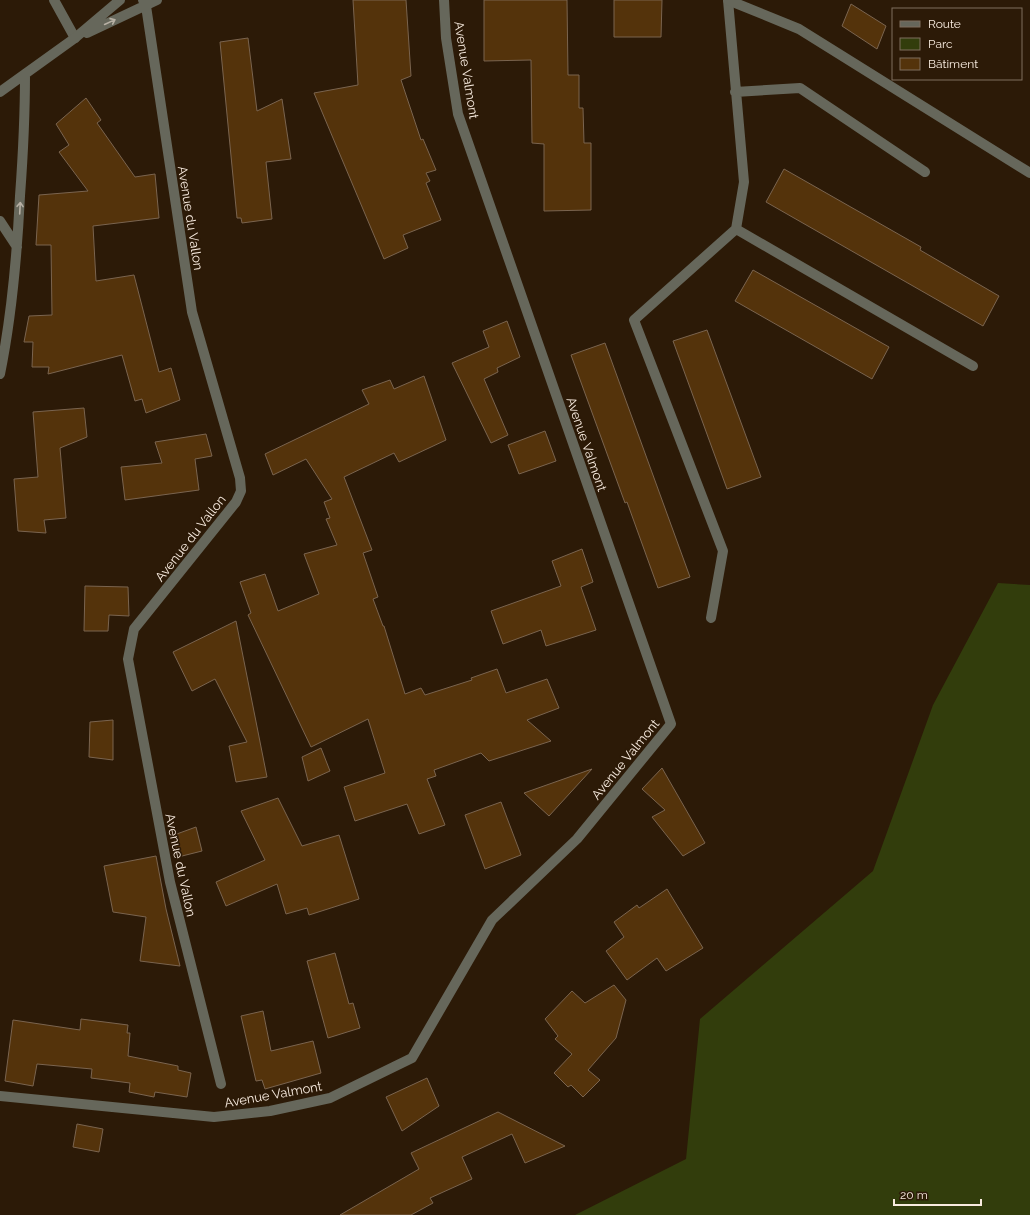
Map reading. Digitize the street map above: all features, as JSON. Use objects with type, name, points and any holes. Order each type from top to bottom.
[{"type":"street","points":[[54,0],[75,38]]},
{"type":"street","points":[[0,92],[75,38],[120,0]]},
{"type":"street","points":[[75,38],[144,3],[157,0]]},
{"type":"street","name":"Avenue Valmont","points":[[0,1096],[214,1117],[270,1111],[330,1098],[412,1058],[492,920],[577,838],[671,724],[458,114],[446,38],[444,0]]},
{"type":"street","points":[[711,618],[723,552],[634,320],[736,229],[744,182],[728,0],[799,29],[1030,173]]},
{"type":"street","name":"Avenue du Vallon","points":[[144,3],[192,312],[240,478],[241,491],[236,502],[134,629],[128,659],[170,882],[221,1084]]},
{"type":"street","points":[[0,374],[9,329],[17,246],[25,111],[25,74]]},
{"type":"street","points":[[736,92],[800,88],[925,172]]},
{"type":"street","points":[[0,221],[17,246]]},
{"type":"street","points":[[736,229],[973,366]]},
{"type":"green space","points":[[998,583],[1030,585],[1030,1215],[575,1215],[686,1159],[700,1019],[873,871],[933,705]]},
{"type":"building","points":[[353,0],[406,0],[411,76],[401,80],[421,140],[423,139],[436,170],[426,173],[430,181],[426,183],[441,220],[403,235],[408,248],[384,259],[314,93],[358,85]]},
{"type":"building","points":[[484,0],[567,0],[568,75],[579,75],[579,108],[583,108],[584,143],[591,143],[591,210],[544,211],[544,144],[532,143],[531,60],[484,61]]},
{"type":"building","points":[[614,0],[662,0],[661,37],[614,37]]},
{"type":"building","points":[[851,4],[886,26],[877,49],[842,26]]},
{"type":"building","points":[[248,38],[257,111],[282,99],[291,159],[266,162],[272,219],[242,223],[241,218],[237,218],[220,42]]},
{"type":"building","points":[[86,98],[101,120],[97,123],[135,177],[155,174],[159,218],[93,226],[96,281],[134,275],[159,372],[171,368],[180,400],[146,413],[142,399],[135,401],[122,355],[48,374],[49,367],[32,367],[33,342],[24,342],[29,316],[52,315],[51,245],[36,245],[39,195],[88,191],[59,152],[69,145],[56,124]]},
{"type":"building","points":[[784,169],[921,247],[920,250],[999,296],[983,326],[766,202]]},
{"type":"building","points":[[753,270],[889,347],[872,379],[735,301]]},
{"type":"building","points":[[507,321],[520,357],[497,368],[498,372],[484,379],[508,435],[491,443],[452,363],[489,347],[483,331]]},
{"type":"building","points":[[707,330],[761,477],[727,489],[673,341]]},
{"type":"building","points":[[605,343],[690,577],[658,588],[571,355]]},
{"type":"building","points":[[424,376],[446,440],[399,462],[394,453],[344,477],[372,550],[363,553],[378,597],[373,599],[384,626],[405,694],[421,688],[425,695],[472,680],[471,678],[497,669],[506,693],[547,679],[559,708],[527,720],[551,741],[489,761],[481,753],[434,770],[436,776],[427,779],[445,825],[419,834],[407,804],[355,821],[344,787],[385,773],[368,719],[311,747],[248,615],[251,613],[240,582],[265,574],[278,611],[319,594],[304,554],[337,545],[326,519],[330,518],[324,502],[332,499],[306,459],[273,475],[265,454],[369,404],[362,390],[390,380],[394,389]]},
{"type":"building","points":[[84,408],[87,437],[60,448],[66,518],[44,520],[46,533],[18,531],[14,479],[38,477],[33,412]]},
{"type":"building","points":[[545,431],[556,461],[519,474],[508,445]]},
{"type":"building","points":[[206,434],[212,456],[195,459],[199,490],[125,500],[121,467],[162,463],[155,442]]},
{"type":"building","points":[[582,549],[593,582],[581,587],[596,630],[546,646],[541,630],[503,644],[491,611],[561,586],[552,561]]},
{"type":"building","points":[[85,586],[128,587],[129,616],[109,615],[108,631],[84,631]]},
{"type":"building","points":[[236,621],[267,777],[236,782],[229,746],[247,742],[215,679],[192,691],[173,652]]},
{"type":"building","points":[[113,720],[113,760],[89,757],[90,722]]},
{"type":"building","points":[[321,748],[330,771],[308,781],[302,757]]},
{"type":"building","points":[[662,768],[705,843],[683,856],[652,817],[665,810],[642,789]]},
{"type":"building","points":[[592,769],[549,816],[524,793]]},
{"type":"building","points":[[278,798],[302,846],[339,835],[359,899],[309,915],[307,908],[286,914],[277,884],[226,906],[216,882],[265,860],[241,811]]},
{"type":"building","points":[[501,802],[521,855],[485,869],[465,815]]},
{"type":"building","points":[[196,827],[202,851],[178,857],[174,835]]},
{"type":"building","points":[[156,856],[166,909],[180,966],[140,961],[146,917],[113,912],[104,866]]},
{"type":"building","points":[[667,889],[703,948],[666,971],[657,958],[627,980],[606,951],[624,937],[614,922],[637,905],[639,908]]},
{"type":"building","points":[[335,953],[349,1004],[353,1003],[360,1028],[328,1038],[307,961]]},
{"type":"building","points":[[614,985],[626,1000],[616,1038],[588,1070],[600,1080],[583,1097],[571,1085],[568,1087],[554,1073],[572,1054],[555,1039],[558,1036],[545,1019],[572,991],[585,1003]]},
{"type":"building","points":[[263,1011],[271,1051],[313,1041],[321,1073],[265,1089],[262,1080],[256,1081],[241,1016]]},
{"type":"building","points":[[81,1019],[128,1025],[127,1033],[130,1033],[128,1056],[178,1066],[178,1070],[191,1073],[187,1097],[155,1092],[154,1097],[129,1092],[130,1083],[91,1078],[92,1069],[37,1064],[33,1086],[5,1081],[13,1020],[80,1030]]},
{"type":"building","points":[[427,1078],[439,1106],[402,1131],[386,1097]]},
{"type":"building","points":[[498,1112],[565,1146],[525,1163],[512,1134],[462,1157],[472,1179],[430,1198],[433,1203],[411,1215],[340,1215],[419,1169],[411,1153]]},
{"type":"building","points":[[77,1124],[103,1129],[99,1152],[73,1147]]}]
